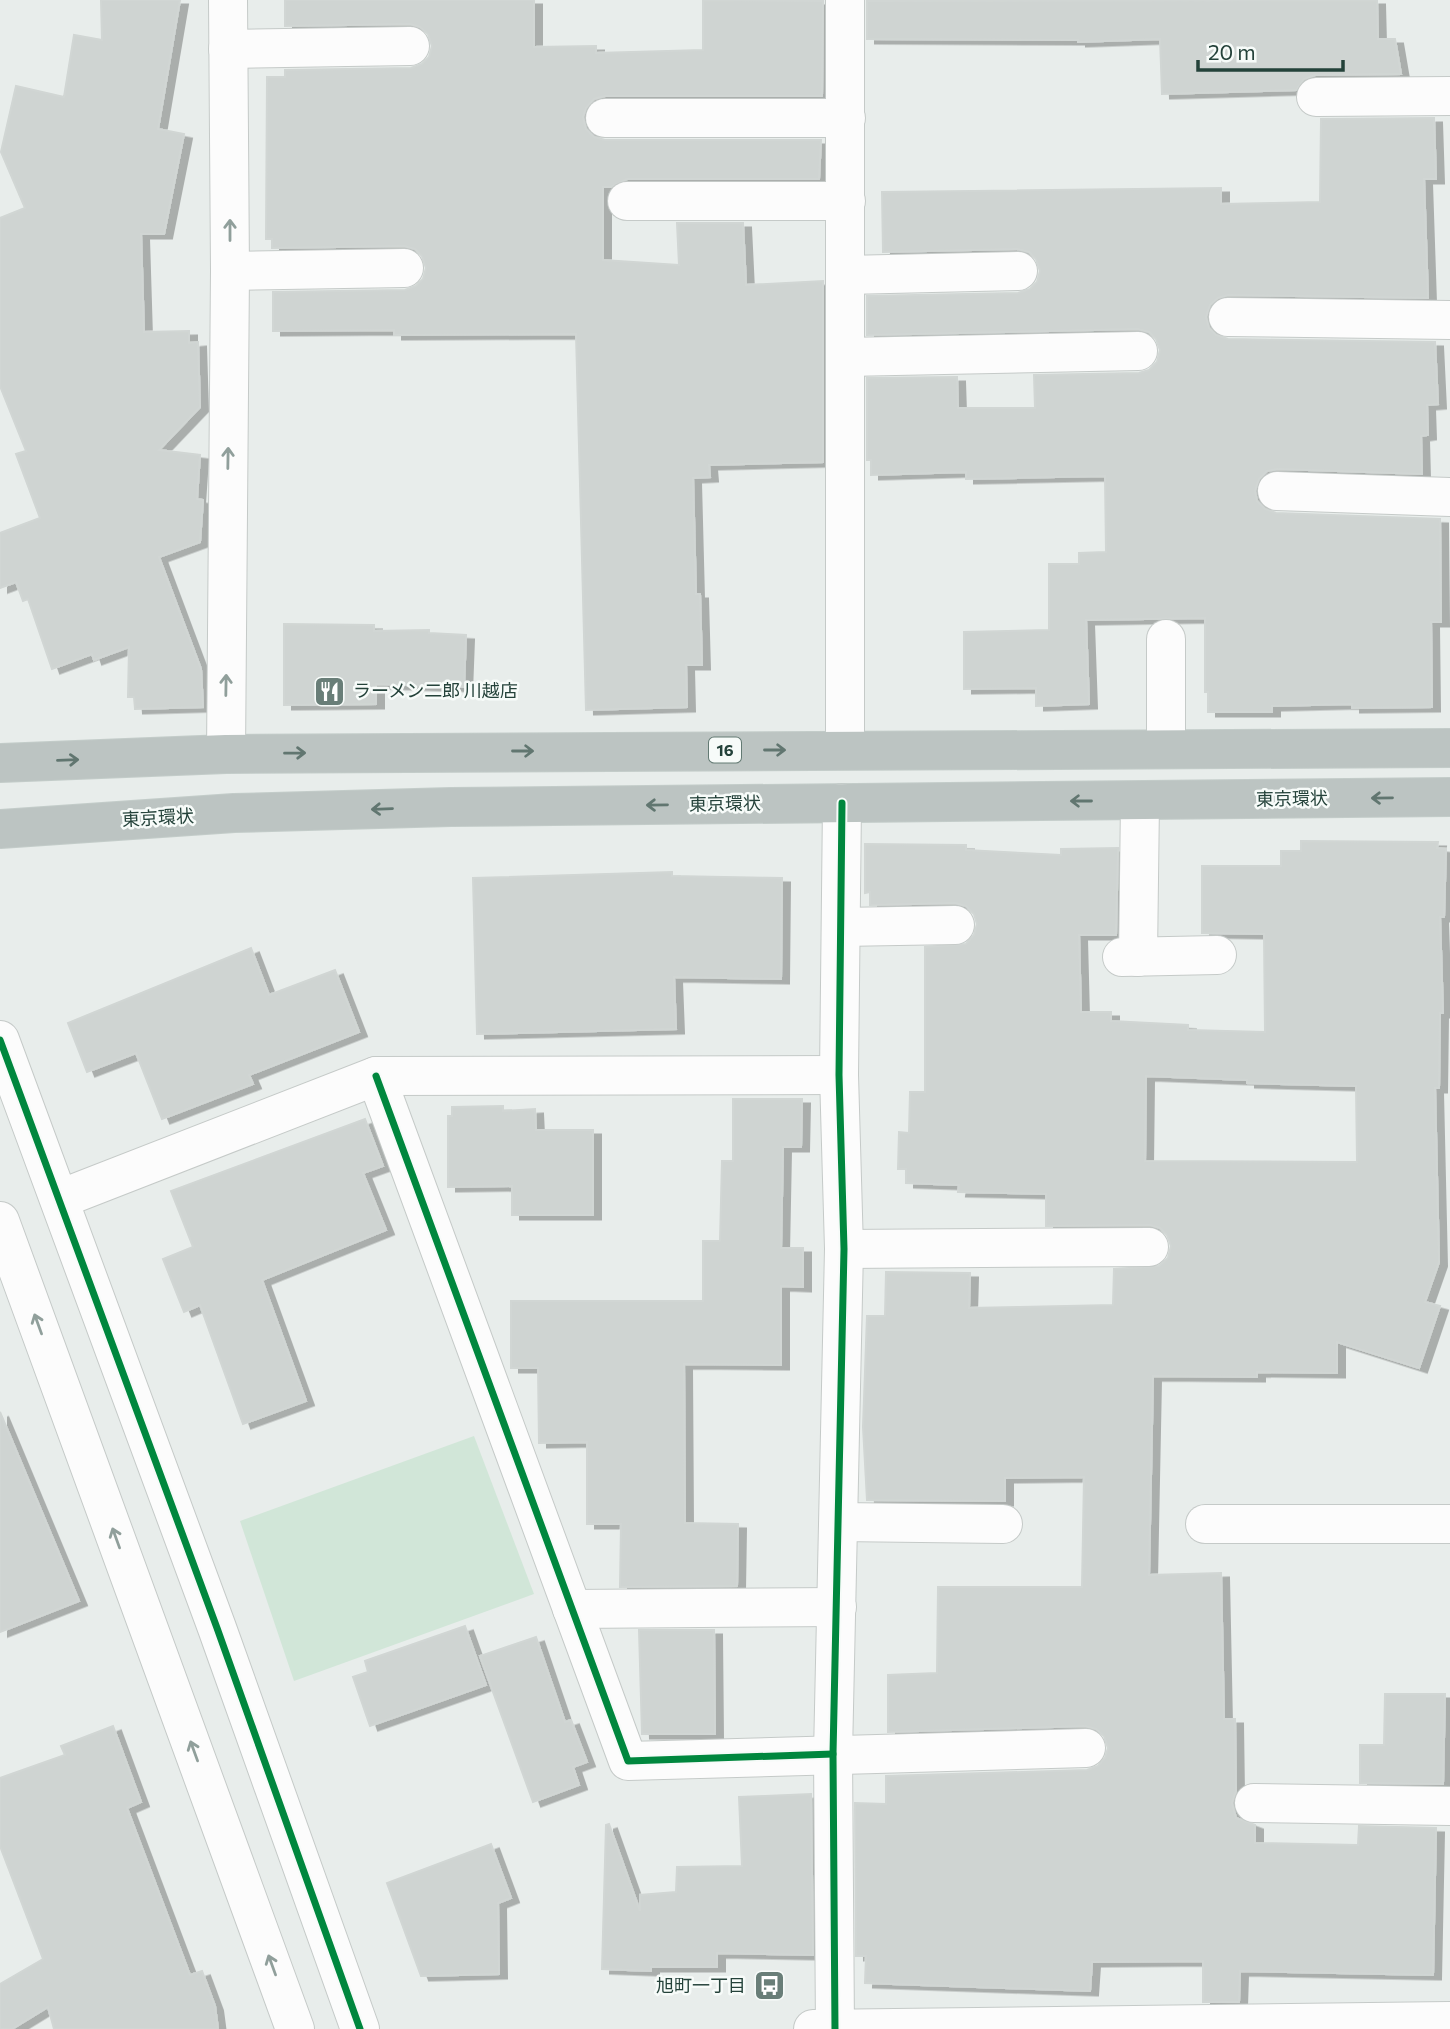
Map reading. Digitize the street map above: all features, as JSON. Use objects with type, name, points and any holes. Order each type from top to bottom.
[{"type":"highway","name":"16","points":[[0,763],[226,754],[1450,748]]},
{"type":"highway","name":"東京環状","points":[[0,829],[234,813],[1450,797]]},
{"type":"street","points":[[226,754],[230,271],[228,0]]},
{"type":"street","points":[[845,0],[845,750]]},
{"type":"street","points":[[228,49],[410,46]]},
{"type":"street","points":[[1316,97],[1450,96]]},
{"type":"street","points":[[605,118],[846,118]]},
{"type":"street","points":[[627,201],[846,201]]},
{"type":"street","points":[[230,271],[404,268]]},
{"type":"street","points":[[846,275],[1018,271]]},
{"type":"street","points":[[1228,317],[1450,320]]},
{"type":"street","points":[[846,357],[1138,351]]},
{"type":"street","points":[[1277,491],[1450,497]]},
{"type":"street","points":[[1166,639],[1166,749]]},
{"type":"street","points":[[1140,801],[1130,957],[1217,955]]},
{"type":"street","points":[[835,2029],[833,1754],[844,1249],[839,1075],[842,803]]},
{"type":"street","points":[[841,927],[955,925]]},
{"type":"street","points":[[0,1040],[360,2029]]},
{"type":"street","points":[[60,1199],[376,1076],[839,1075]]},
{"type":"street","points":[[376,1076],[628,1761],[1086,1748]]},
{"type":"street","points":[[0,1221],[295,2029]]},
{"type":"street","points":[[844,1249],[1149,1247]]},
{"type":"street","points":[[839,1522],[1003,1524]]},
{"type":"street","points":[[1205,1524],[1450,1524]]},
{"type":"street","points":[[572,1609],[837,1606]]},
{"type":"street","points":[[1254,1803],[1450,1806]]},
{"type":"street","points":[[813,2029],[1450,2021]]},
{"type":"green space","points":[[474,1436],[534,1594],[294,1681],[240,1521]]},
{"type":"building","points":[[101,0],[180,0],[158,129],[184,134],[164,234],[141,234],[144,332],[189,331],[189,343],[198,342],[200,407],[159,450],[200,455],[197,499],[203,500],[200,542],[159,557],[201,669],[203,707],[135,709],[134,697],[128,697],[129,647],[94,660],[92,654],[52,669],[28,599],[23,601],[16,582],[0,588],[0,533],[40,518],[16,454],[26,451],[0,386],[0,218],[25,208],[1,152],[16,86],[64,97],[74,35],[102,40]]},
{"type":"building","points":[[285,0],[534,0],[534,47],[596,46],[596,53],[703,50],[703,0],[823,1],[822,96],[605,96],[594,99],[586,108],[583,117],[586,129],[594,137],[605,140],[821,140],[819,179],[627,179],[611,187],[603,187],[603,260],[679,265],[677,223],[743,223],[746,285],[823,281],[823,462],[709,465],[710,477],[693,478],[696,594],[700,594],[702,665],[686,665],[687,707],[586,710],[576,334],[394,335],[394,330],[273,331],[273,292],[405,290],[416,286],[423,279],[426,268],[422,256],[415,249],[404,246],[272,248],[272,239],[266,239],[267,77],[285,77],[285,70],[411,68],[422,64],[429,57],[432,46],[428,34],[420,27],[410,24],[285,26]]},
{"type":"building","points":[[1377,0],[1378,39],[1395,39],[1401,74],[1315,75],[1304,79],[1296,90],[1162,94],[1160,39],[1078,42],[867,39],[867,1]]},
{"type":"building","points":[[1434,118],[1436,179],[1424,179],[1428,298],[1228,295],[1218,298],[1210,305],[1206,317],[1209,328],[1216,335],[1228,339],[1435,342],[1438,404],[1427,405],[1428,435],[1421,436],[1422,474],[1278,469],[1267,471],[1259,479],[1255,491],[1257,501],[1265,509],[1276,513],[1440,519],[1441,622],[1431,622],[1432,707],[1352,708],[1352,704],[1272,706],[1272,712],[1208,712],[1208,692],[1205,692],[1205,618],[1086,620],[1089,704],[1036,706],[1036,688],[964,689],[964,632],[1049,630],[1049,564],[1079,564],[1079,553],[1106,552],[1105,476],[966,479],[966,472],[871,475],[871,460],[867,460],[867,378],[957,377],[958,408],[1035,408],[1034,375],[1139,373],[1149,370],[1157,362],[1160,350],[1156,339],[1149,332],[1138,329],[867,335],[867,296],[1018,293],[1030,289],[1037,282],[1040,271],[1036,259],[1029,252],[1018,249],[883,252],[882,192],[1221,188],[1221,204],[1320,202],[1321,119]]},
{"type":"building","points":[[284,624],[374,625],[374,631],[429,630],[429,633],[466,635],[464,687],[376,684],[376,704],[284,705]]},
{"type":"building","points":[[1301,841],[1438,842],[1437,848],[1446,849],[1444,917],[1440,917],[1443,1013],[1440,1013],[1439,1088],[1435,1088],[1439,1262],[1425,1302],[1440,1306],[1419,1368],[1337,1342],[1337,1373],[1257,1372],[1257,1377],[1153,1376],[1149,1575],[1221,1573],[1224,1719],[1235,1719],[1236,1791],[1232,1803],[1236,1818],[1255,1825],[1255,1843],[1358,1845],[1359,1826],[1436,1828],[1433,1975],[1240,1971],[1239,2002],[1203,2002],[1203,1961],[1092,1962],[1090,1991],[865,1983],[866,1956],[856,1956],[855,1803],[886,1804],[886,1776],[1087,1770],[1098,1766],[1105,1758],[1108,1748],[1104,1736],[1096,1729],[1085,1726],[888,1732],[888,1675],[937,1673],[938,1587],[1082,1587],[1084,1477],[1005,1478],[1005,1501],[867,1500],[863,1427],[867,1316],[885,1316],[886,1272],[970,1273],[969,1308],[1113,1305],[1114,1269],[1159,1266],[1168,1258],[1171,1246],[1167,1235],[1160,1228],[1150,1225],[1046,1226],[1046,1194],[958,1192],[959,1185],[906,1183],[906,1169],[898,1169],[899,1132],[909,1133],[910,1092],[925,1092],[925,947],[966,944],[974,935],[977,924],[974,914],[966,906],[955,903],[870,905],[870,892],[865,893],[865,844],[966,845],[966,850],[1061,855],[1061,849],[1118,848],[1116,935],[1079,935],[1081,1012],[1111,1012],[1111,1021],[1188,1025],[1188,1030],[1265,1032],[1264,934],[1202,933],[1202,866],[1281,866],[1281,851],[1301,851]],"holes":[[[1146,1076],[1247,1080],[1247,1083],[1356,1086],[1357,1162],[1145,1161]]]},
{"type":"building","points":[[672,872],[672,876],[782,878],[781,979],[674,977],[676,1029],[477,1034],[473,878]]},
{"type":"building","points":[[251,948],[269,995],[335,970],[359,1032],[249,1075],[253,1084],[162,1119],[136,1053],[87,1072],[68,1023]]},
{"type":"building","points":[[733,1099],[802,1099],[801,1147],[783,1147],[781,1248],[803,1248],[803,1287],[781,1286],[781,1365],[684,1364],[685,1523],[738,1524],[737,1586],[620,1587],[621,1524],[587,1524],[587,1442],[539,1443],[538,1368],[511,1368],[511,1301],[703,1301],[703,1241],[720,1241],[722,1161],[733,1161]]},
{"type":"building","points":[[503,1106],[503,1111],[535,1109],[536,1130],[593,1130],[593,1215],[512,1215],[512,1186],[448,1187],[448,1116],[452,1116],[452,1107]]},
{"type":"building","points":[[365,1119],[383,1166],[363,1173],[386,1230],[262,1280],[306,1401],[243,1424],[200,1305],[184,1312],[163,1259],[193,1247],[171,1191]]},
{"type":"building","points":[[0,1412],[79,1601],[0,1632]]},
{"type":"building","points":[[465,1626],[486,1685],[370,1726],[353,1677],[368,1672],[365,1661]]},
{"type":"building","points":[[639,1630],[714,1630],[715,1734],[642,1734]]},
{"type":"building","points":[[536,1637],[565,1722],[571,1720],[587,1762],[573,1767],[579,1785],[533,1802],[480,1656]]},
{"type":"building","points":[[1385,1694],[1445,1694],[1443,1784],[1360,1783],[1360,1745],[1384,1745]]},
{"type":"building","points":[[113,1726],[141,1802],[127,1808],[190,1975],[202,1971],[215,2006],[218,2029],[54,2029],[48,2007],[12,2029],[0,2029],[0,1984],[43,1959],[0,1846],[0,1778],[65,1755],[61,1746]]},
{"type":"building","points":[[811,1794],[813,1955],[717,1953],[717,1967],[651,1967],[651,1971],[602,1969],[606,1825],[609,1824],[640,1911],[640,1895],[676,1892],[677,1867],[742,1866],[739,1797]]},
{"type":"building","points":[[491,1844],[511,1898],[498,1903],[499,1974],[421,1976],[387,1883]]},
{"type":"cycle path","points":[[835,2029],[833,1754],[844,1249],[839,1075],[842,803]]},
{"type":"cycle path","points":[[0,1040],[217,1628],[360,2029]]},
{"type":"cycle path","points":[[376,1076],[628,1761],[833,1754]]},
{"type":"place","name":"ラーメン二郎 川越店","points":[[330,691]]},
{"type":"place","name":"旭町一丁目","points":[[769,1986]]}]
